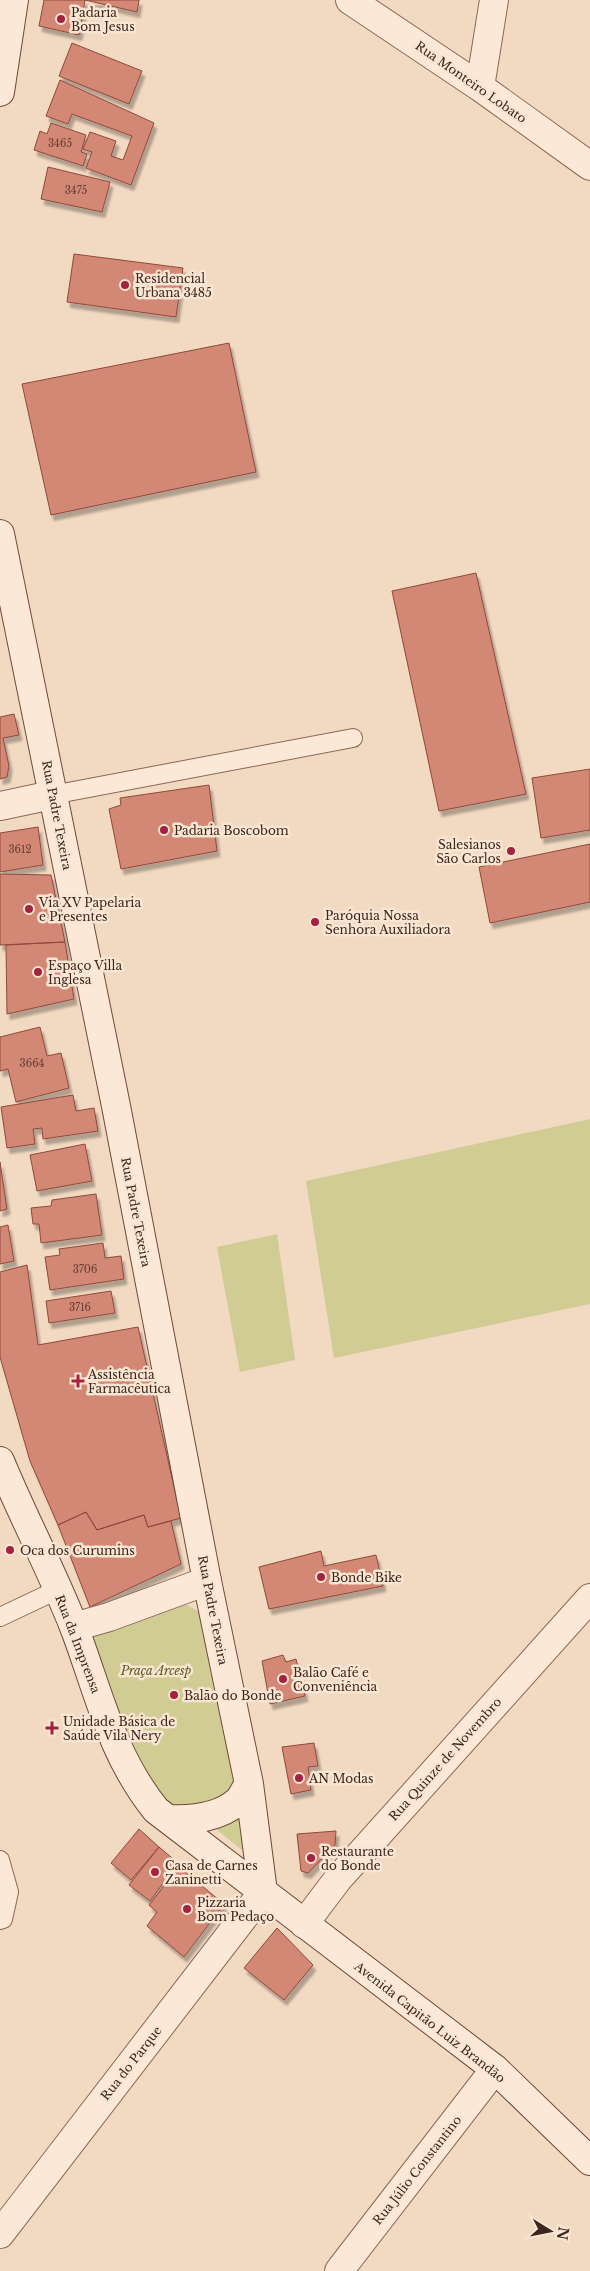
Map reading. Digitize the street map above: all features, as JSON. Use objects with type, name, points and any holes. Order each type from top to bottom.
[{"type":"main road","points":[[0,92],[14,0]]},
{"type":"main road","name":"Rua Monteiro Lobato","points":[[350,0],[480,87],[590,166]]},
{"type":"main road","points":[[480,87],[494,0]]},
{"type":"main road","name":"Rua Padre Texeira","points":[[0,534],[116,1106],[207,1582],[248,1784],[263,1892]]},
{"type":"main road","points":[[0,806],[52,795]]},
{"type":"main road","name":"Rua da Imprensa","points":[[0,1461],[74,1627],[112,1737],[138,1788],[156,1810],[263,1892]]},
{"type":"main road","points":[[74,1627],[109,1617],[207,1582]]},
{"type":"main road","name":"Rua Quinze de Novembro","points":[[304,1924],[338,1879],[590,1598]]},
{"type":"main road","points":[[170,1819],[201,1819],[221,1811],[238,1801],[248,1784]]},
{"type":"main road","name":"Avenida Capitão Luiz Brandão","points":[[263,1892],[495,2070],[590,2161]]},
{"type":"main road","name":"Rua do Parque","points":[[0,2234],[263,1892]]},
{"type":"main road","name":"Rua Júlio Constantino","points":[[339,2271],[495,2070]]},
{"type":"lane","points":[[52,795],[353,738]]},
{"type":"lane","points":[[0,1617],[57,1590]]},
{"type":"lane","points":[[0,1860],[9,1892],[2,1919],[0,1920]]},
{"type":"green space","points":[[590,1119],[590,1304],[334,1358],[306,1181]]},
{"type":"green space","points":[[277,1234],[295,1360],[240,1372],[217,1247]]},
{"type":"green space","name":"Praça Arcesp","points":[[167,1604],[187,1605],[201,1613],[236,1768],[234,1790],[227,1799],[185,1812],[147,1792],[85,1633]]},
{"type":"green space","points":[[242,1804],[248,1855],[216,1829],[211,1822]]},
{"type":"building","name":"Padaria Bom Jesus","points":[[44,0],[85,0],[79,35],[39,26]]},
{"type":"building","points":[[85,0],[139,0],[137,12]]},
{"type":"building","points":[[72,43],[142,71],[129,104],[59,76]]},
{"type":"building","points":[[60,80],[154,123],[131,185],[86,168],[92,152],[83,149],[90,132],[116,141],[111,156],[123,160],[132,136],[72,114],[68,124],[46,116]]},
{"type":"building","points":[[51,123],[86,135],[81,152],[87,154],[83,166],[34,150],[40,131],[47,134]]},
{"type":"building","points":[[48,167],[110,182],[102,212],[41,199]]},
{"type":"building","name":"Residencial Urbana 3485","points":[[74,254],[183,268],[176,317],[67,302]]},
{"type":"building","points":[[229,343],[256,472],[51,515],[22,384]]},
{"type":"building","points":[[476,573],[526,794],[439,811],[392,591]]},
{"type":"building","points":[[14,714],[19,735],[3,738],[9,766],[7,777],[0,779],[0,717]]},
{"type":"building","points":[[590,769],[590,830],[541,838],[532,778]]},
{"type":"building","name":"Padaria Boscobom","points":[[209,785],[217,851],[121,869],[109,809],[121,805],[120,798]]},
{"type":"building","points":[[38,827],[43,865],[0,872],[0,833]]},
{"type":"building","points":[[590,844],[590,902],[490,923],[479,867]]},
{"type":"building","name":"Via XV Papelaria e Presentes","points":[[0,874],[51,875],[65,942],[0,945]]},
{"type":"building","name":"Espaço Villa Inglesa","points":[[65,942],[74,999],[7,1014],[6,945]]},
{"type":"building","points":[[40,1027],[47,1056],[61,1053],[69,1088],[16,1102],[8,1069],[0,1071],[0,1037]]},
{"type":"building","points":[[73,1095],[76,1111],[94,1108],[98,1131],[43,1139],[42,1128],[33,1129],[35,1144],[7,1148],[1,1107]]},
{"type":"building","points":[[85,1144],[92,1181],[37,1191],[30,1155]]},
{"type":"building","points":[[0,1162],[7,1209],[0,1211]]},
{"type":"building","points":[[96,1194],[102,1235],[41,1243],[39,1224],[33,1224],[31,1208],[51,1206],[52,1200]]},
{"type":"building","points":[[8,1225],[14,1261],[0,1264],[0,1227]]},
{"type":"building","points":[[103,1243],[105,1258],[121,1256],[124,1279],[50,1290],[45,1257],[60,1255],[59,1249]]},
{"type":"building","name":"Assistência Farmacêutica","points":[[27,1265],[38,1345],[138,1327],[181,1518],[148,1527],[144,1515],[97,1530],[86,1512],[58,1525],[30,1461],[0,1357],[0,1272]]},
{"type":"building","points":[[111,1291],[115,1313],[49,1323],[46,1301]]},
{"type":"building","points":[[86,1512],[97,1530],[144,1515],[148,1527],[171,1521],[181,1564],[90,1607],[58,1525]]},
{"type":"building","name":"Bonde Bike","points":[[321,1551],[324,1566],[376,1555],[383,1586],[269,1609],[259,1567]]},
{"type":"building","name":"Balão Café e Conveniência","points":[[283,1655],[286,1662],[296,1659],[305,1696],[270,1704],[262,1661]]},
{"type":"building","name":"AN Modas","points":[[314,1743],[318,1766],[308,1767],[311,1790],[291,1794],[282,1747]]},
{"type":"building","points":[[139,1829],[159,1847],[131,1880],[111,1863]]},
{"type":"building","name":"Restaurante do Bonde","points":[[336,1831],[335,1845],[308,1873],[301,1871],[297,1834]]},
{"type":"building","name":"Casa de Carnes Zaninetti","points":[[159,1847],[178,1863],[150,1901],[129,1885]]},
{"type":"building","name":"Pizzaria Bom Pedaço","points":[[179,1867],[224,1904],[184,1957],[147,1926],[157,1912],[149,1905]]},
{"type":"building","points":[[277,1928],[313,1965],[284,2000],[244,1968]]},
{"type":"place","name":"Padaria Bom Jesus","points":[[61,19]]},
{"type":"place","name":"Residencial Urbana 3485","points":[[125,285]]},
{"type":"place","name":"Padaria Boscobom","points":[[164,830]]},
{"type":"place","name":"Salesianos São Carlos","points":[[511,851]]},
{"type":"place","name":"Via XV Papelaria e Presentes","points":[[29,909]]},
{"type":"place","name":"Paróquia Nossa Senhora Auxiliadora","points":[[315,922]]},
{"type":"place","name":"Espaço Villa Inglesa","points":[[38,972]]},
{"type":"place","name":"Assistência Farmacêutica","points":[[78,1381]]},
{"type":"place","name":"Oca dos Curumins","points":[[10,1550]]},
{"type":"place","name":"Bonde Bike","points":[[321,1577]]},
{"type":"place","name":"Balão Café e Conveniência","points":[[283,1679]]},
{"type":"place","name":"Balão do Bonde","points":[[174,1695]]},
{"type":"place","name":"Unidade Básica de Saúde Vila Nery","points":[[52,1728]]},
{"type":"place","name":"AN Modas","points":[[299,1778]]},
{"type":"place","name":"Restaurante do Bonde","points":[[311,1858]]},
{"type":"place","name":"Casa de Carnes Zaninetti","points":[[155,1872]]},
{"type":"place","name":"Pizzaria Bom Pedaço","points":[[187,1909]]}]
